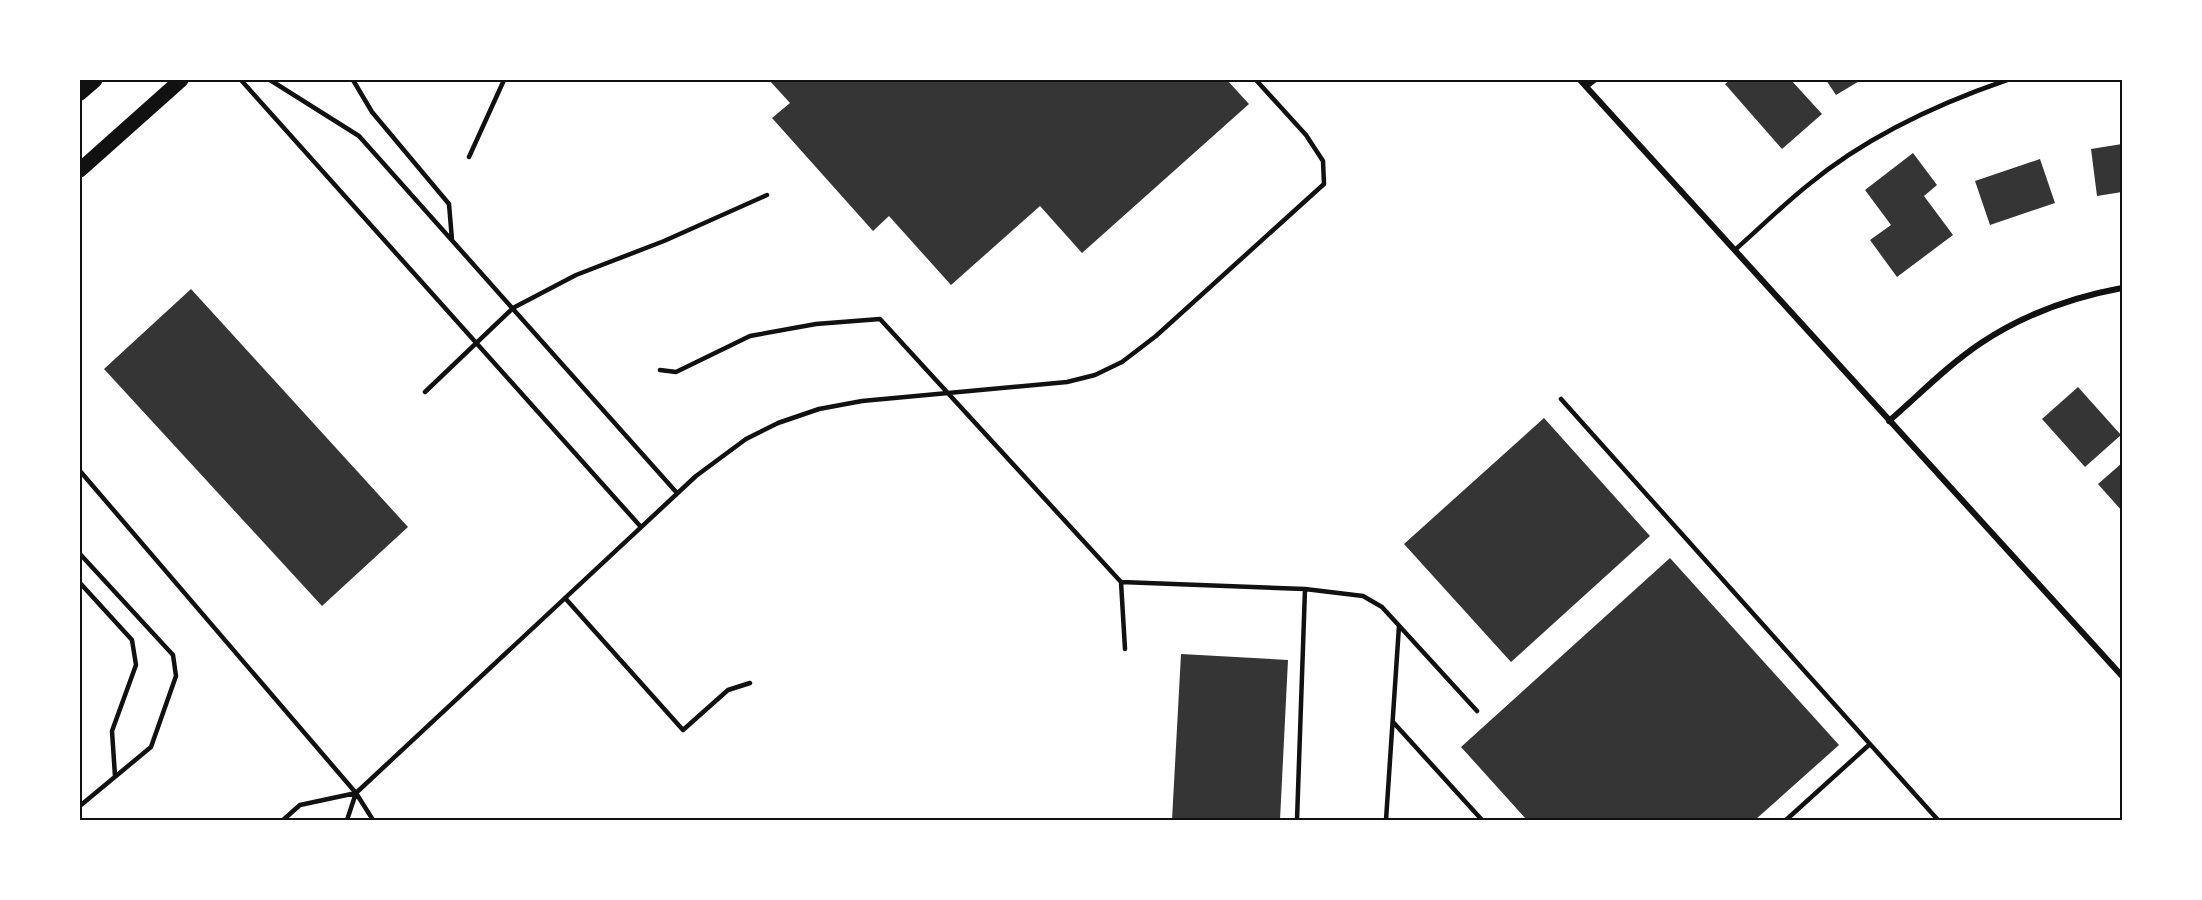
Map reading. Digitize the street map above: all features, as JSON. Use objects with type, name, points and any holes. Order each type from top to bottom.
[{"type":"main road","points":[[80,93],[95,80]]},
{"type":"main road","points":[[80,170],[181,80]]},
{"type":"street","points":[[1580,80],[2122,676]]},
{"type":"street","points":[[1586,86],[1594,80]]},
{"type":"street","points":[[1889,421],[1980,344],[2011,326],[2045,309],[2122,288]]},
{"type":"lane","points":[[241,80],[641,527]]},
{"type":"lane","points":[[270,80],[359,136],[677,493]]},
{"type":"lane","points":[[353,80],[372,112],[449,204],[452,240]]},
{"type":"lane","points":[[469,157],[504,80]]},
{"type":"lane","points":[[347,820],[356,793],[677,493],[746,439],[778,423],[819,409],[862,401],[1067,382],[1095,375],[1122,362],[1156,336],[1324,184],[1323,161],[1306,135],[1256,80]]},
{"type":"lane","points":[[1736,249],[1809,184],[1874,140],[1919,114],[1963,95],[2007,80]]},
{"type":"lane","points":[[425,392],[513,308],[576,275],[664,241],[767,195]]},
{"type":"lane","points":[[660,370],[676,372],[750,336],[816,324],[880,319],[1120,582],[1125,649]]},
{"type":"lane","points":[[1561,399],[1938,820]]},
{"type":"lane","points":[[80,471],[356,793],[373,820]]},
{"type":"lane","points":[[80,554],[173,655],[176,676],[151,747],[81,805],[80,803]]},
{"type":"lane","points":[[1120,582],[1305,589],[1363,596],[1382,608],[1477,711]]},
{"type":"lane","points":[[80,583],[132,640],[136,665],[112,731],[115,776]]},
{"type":"lane","points":[[1297,820],[1305,589]]},
{"type":"lane","points":[[565,598],[683,730],[728,690],[750,684]]},
{"type":"lane","points":[[1386,820],[1399,626]]},
{"type":"lane","points":[[1393,722],[1482,820]]},
{"type":"lane","points":[[1786,820],[1870,744]]},
{"type":"lane","points":[[283,820],[300,805],[356,793]]},
{"type":"building","points":[[769,80],[1227,80],[1249,104],[1082,253],[1040,206],[951,285],[889,216],[873,231],[772,118],[790,103]]},
{"type":"building","points":[[1730,80],[1791,80],[1822,114],[1782,149],[1725,84]]},
{"type":"building","points":[[1826,80],[1861,80],[1836,95]]},
{"type":"building","points":[[2122,144],[2122,192],[2097,196],[2091,149]]},
{"type":"building","points":[[1913,153],[1937,185],[1924,196],[1953,235],[1897,277],[1870,240],[1891,225],[1865,190]]},
{"type":"building","points":[[2040,159],[2055,203],[1990,225],[1975,181]]},
{"type":"building","points":[[191,289],[408,527],[322,606],[104,369]]},
{"type":"building","points":[[2078,387],[2121,435],[2085,467],[2042,419]]},
{"type":"building","points":[[1544,418],[1650,536],[1511,662],[1404,544]]},
{"type":"building","points":[[2122,463],[2122,511],[2098,484]]},
{"type":"building","points":[[1670,558],[1839,745],[1755,820],[1527,820],[1461,747]]},
{"type":"building","points":[[1181,654],[1288,660],[1280,820],[1172,820]]}]
